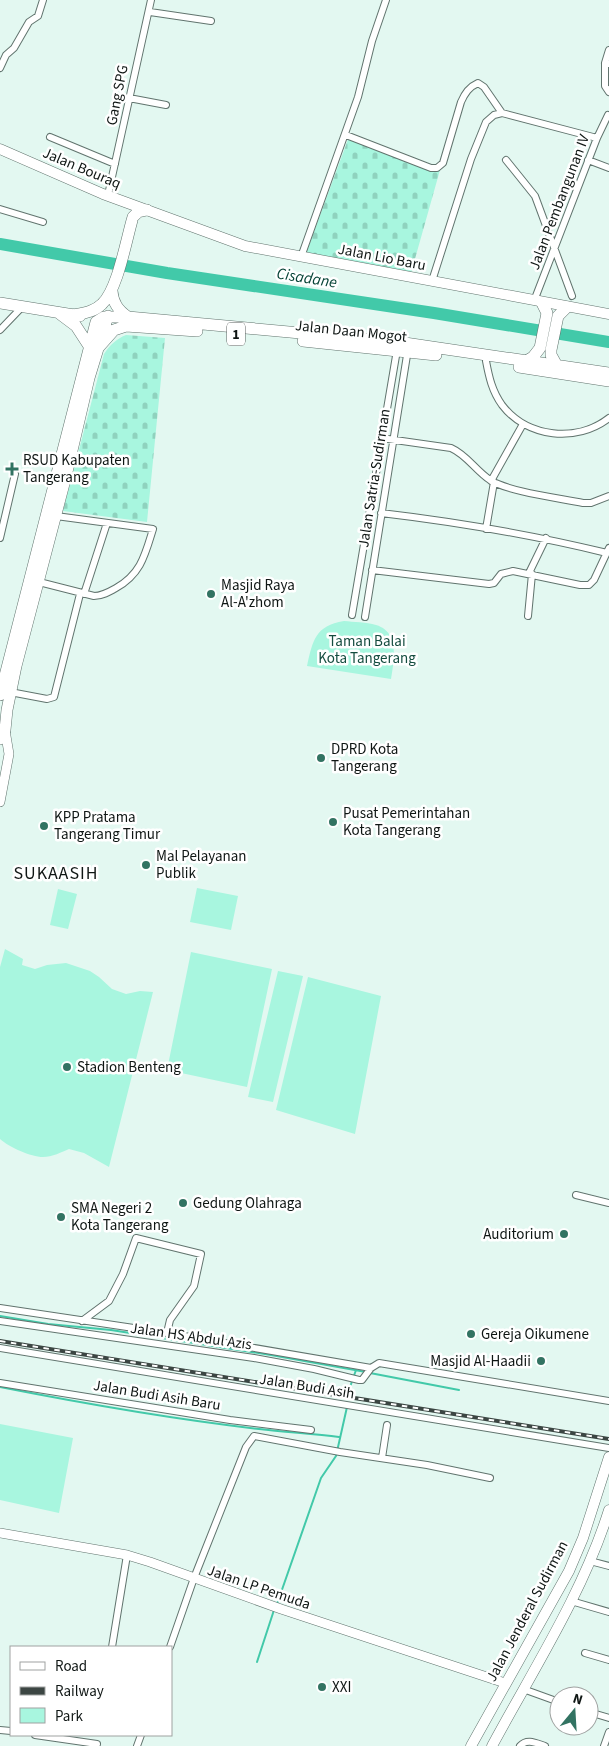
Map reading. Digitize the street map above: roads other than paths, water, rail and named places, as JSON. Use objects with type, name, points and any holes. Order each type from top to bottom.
[{"type":"highway","points":[[128,317],[116,307],[113,300],[113,289],[135,214],[150,211]]},
{"type":"highway","points":[[73,315],[94,310],[101,305],[113,289]]},
{"type":"highway","points":[[556,364],[545,349],[545,308],[569,302]]},
{"type":"highway","points":[[0,303],[73,315],[100,327],[56,482],[5,693],[2,734]]},
{"type":"highway","points":[[5,693],[39,582],[56,516],[89,378],[94,347],[76,326],[57,312]]},
{"type":"highway","name":"Jalan Daan Mogot","points":[[100,327],[100,318],[108,316],[128,317],[528,360],[609,373]]},
{"type":"highway","name":"Jalan Daan Mogot","points":[[94,347],[114,330],[126,326],[403,347],[609,381]]},
{"type":"highway","points":[[528,360],[545,349]]},
{"type":"main road","name":"Jalan Bouraq","points":[[0,149],[150,211]]},
{"type":"main road","name":"Jalan Lio Baru","points":[[150,211],[245,246],[432,281],[545,308],[569,302],[609,314]]},
{"type":"main road","name":"Jalan Jenderal Sudirman","points":[[472,1746],[505,1683],[569,1571],[583,1538],[609,1457]]},
{"type":"main road","points":[[492,1746],[571,1600],[607,1524],[609,1510]]},
{"type":"main road","points":[[590,1518],[607,1524]]},
{"type":"street","points":[[0,68],[6,55],[14,48],[29,22],[38,16],[43,0]]},
{"type":"street","name":"Gang SPG","points":[[108,195],[134,71],[152,0]]},
{"type":"street","points":[[301,257],[346,135],[372,41],[386,0]]},
{"type":"street","points":[[150,12],[211,21]]},
{"type":"street","points":[[609,50],[605,86],[609,92]]},
{"type":"street","points":[[346,135],[430,168],[437,168],[443,163],[461,102],[466,92],[472,86],[478,84],[484,87],[502,113]]},
{"type":"street","points":[[129,98],[166,105]]},
{"type":"street","points":[[432,281],[471,158],[486,122],[494,115],[502,113],[597,138]]},
{"type":"street","name":"Jalan Pembangunan IV","points":[[545,308],[554,248],[597,138],[609,114]]},
{"type":"street","points":[[50,137],[115,164]]},
{"type":"street","points":[[506,160],[535,196],[554,248],[569,302]]},
{"type":"street","points":[[588,160],[609,168]]},
{"type":"street","points":[[0,209],[43,222]]},
{"type":"street","points":[[0,330],[23,306]]},
{"type":"street","name":"Jalan Satria-Sudirman","points":[[352,615],[381,438],[403,347]]},
{"type":"street","name":"Jalan Satria-Sudirman","points":[[365,617],[393,440],[403,347]]},
{"type":"street","points":[[486,362],[491,385],[503,406],[523,424],[546,433],[573,434],[599,426],[609,418]]},
{"type":"street","points":[[486,529],[493,481],[523,424]]},
{"type":"street","points":[[381,438],[451,448],[460,452],[478,471],[493,481],[520,490],[583,503],[597,501],[609,496]]},
{"type":"street","points":[[0,538],[15,474]]},
{"type":"street","points":[[372,570],[489,584],[494,583],[501,574],[513,571],[580,585],[589,585],[594,580],[608,550],[546,538],[381,513]]},
{"type":"street","points":[[39,582],[82,594],[103,595],[129,579],[139,568],[153,529],[56,516]]},
{"type":"street","points":[[5,693],[47,699],[54,697],[82,594],[107,523]]},
{"type":"street","points":[[528,616],[530,574],[546,538]]},
{"type":"street","points":[[0,802],[9,754],[2,734]]},
{"type":"street","points":[[576,1195],[609,1203]]},
{"type":"street","points":[[82,1321],[108,1301],[123,1274],[136,1238],[201,1254],[194,1286],[170,1320],[167,1333]]},
{"type":"street","points":[[0,1308],[167,1333],[370,1370],[379,1363],[609,1400]]},
{"type":"street","points":[[59,1329],[64,1319]]},
{"type":"street","name":"Jalan HS Abdul Azis","points":[[0,1321],[254,1358],[314,1368],[362,1380],[370,1370]]},
{"type":"street","name":"Jalan Budi Asih","points":[[0,1348],[609,1448]]},
{"type":"street","points":[[254,1358],[256,1349]]},
{"type":"street","points":[[266,1360],[268,1350]]},
{"type":"street","points":[[314,1368],[316,1359]]},
{"type":"street","points":[[331,1373],[334,1362]]},
{"type":"street","name":"Jalan Budi Asih Baru","points":[[0,1382],[230,1420],[311,1430]]},
{"type":"street","points":[[382,1458],[387,1425]]},
{"type":"street","points":[[170,1646],[194,1578],[246,1447],[254,1436],[340,1452],[427,1464],[490,1478]]},
{"type":"street","name":"Jalan LP Pemuda","points":[[0,1533],[127,1555],[269,1605],[505,1683]]},
{"type":"street","points":[[112,1646],[127,1555]]},
{"type":"street","points":[[590,1561],[609,1565]]},
{"type":"street","points":[[571,1600],[609,1612]]},
{"type":"street","points":[[586,1653],[609,1660]]},
{"type":"street","points":[[523,1689],[549,1698]]},
{"type":"street","points":[[604,1746],[609,1732]]},
{"type":"street","points":[[41,1736],[97,1745]]},
{"type":"street","points":[[520,1746],[528,1741],[545,1746]]},
{"type":"waterway","name":"Cisadane","points":[[0,244],[167,273],[434,313],[609,342]]},
{"type":"waterway","points":[[0,1316],[48,1324],[111,1330],[366,1372]]},
{"type":"waterway","points":[[350,1387],[356,1370]]},
{"type":"waterway","points":[[370,1373],[459,1390]]},
{"type":"waterway","points":[[0,1387],[194,1421],[339,1437]]},
{"type":"waterway","points":[[277,1604],[321,1478],[336,1456],[347,1407]]},
{"type":"waterway","points":[[257,1662],[274,1610]]},
{"type":"railway","points":[[0,1341],[609,1439]]},
{"type":"place","name":"RSUD Kabupaten Tangerang","points":[[12,469]]},
{"type":"place","name":"Masjid Raya Al-A'zhom","points":[[211,594]]},
{"type":"place","name":"DPRD Kota Tangerang","points":[[321,758]]},
{"type":"place","name":"Pusat Pemerintahan Kota Tangerang","points":[[333,822]]},
{"type":"place","name":"KPP Pratama Tangerang Timur","points":[[44,826]]},
{"type":"place","name":"Mal Pelayanan Publik","points":[[146,865]]},
{"type":"place","name":"Stadion Benteng","points":[[67,1067]]},
{"type":"place","name":"Gedung Olahraga","points":[[183,1203]]},
{"type":"place","name":"SMA Negeri 2 Kota Tangerang","points":[[61,1217]]},
{"type":"place","name":"Auditorium","points":[[564,1234]]},
{"type":"place","name":"Gereja Oikumene","points":[[471,1334]]},
{"type":"place","name":"Masjid Al-Haadii","points":[[541,1361]]},
{"type":"place","name":"XXI","points":[[322,1687]]},
{"type":"district","name":"SUKAASIH","points":[[56,873]]},
{"type":"park label","name":"Taman Balai Kota Tangerang","points":[[367,650]]}]
